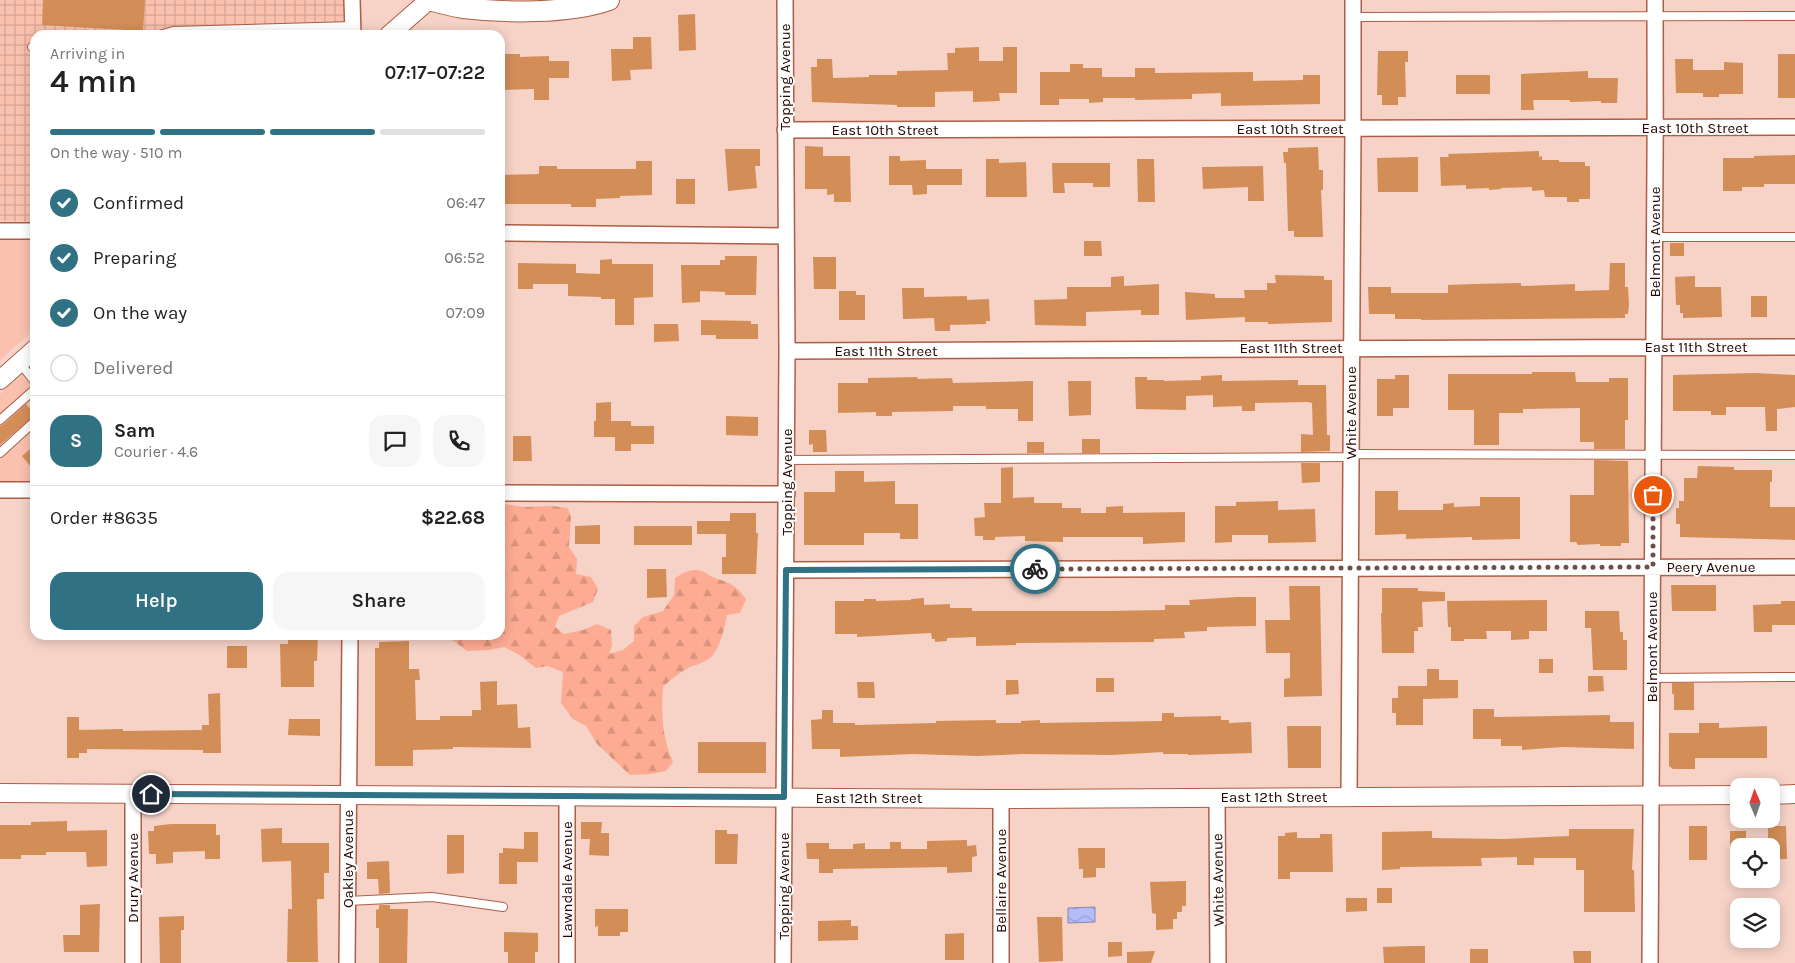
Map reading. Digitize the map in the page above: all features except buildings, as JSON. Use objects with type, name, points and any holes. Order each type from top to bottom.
[{"type":"main road","points":[[429,0],[462,8],[511,10],[561,10],[599,4],[609,0]]},
{"type":"street","points":[[352,0],[353,30]]},
{"type":"street","points":[[395,30],[429,0]]},
{"type":"street","name":"Topping Avenue","points":[[783,963],[787,494],[785,0]]},
{"type":"street","name":"White Avenue","points":[[1349,797],[1353,0]]},
{"type":"street","name":"Belmont Avenue","points":[[1650,963],[1656,0]]},
{"type":"street","name":"East 10th Street","points":[[785,130],[1795,127]]},
{"type":"street","points":[[0,231],[30,231]]},
{"type":"street","points":[[505,233],[786,236]]},
{"type":"street","name":"East 11th Street","points":[[787,351],[1795,347]]},
{"type":"street","points":[[0,380],[30,353]]},
{"type":"street","points":[[0,490],[30,490]]},
{"type":"street","points":[[505,493],[787,494]]},
{"type":"street","name":"Peery Avenue","points":[[786,570],[1795,567]]},
{"type":"street","name":"Oakley Avenue","points":[[347,963],[350,640]]},
{"type":"street","name":"East 12th Street","points":[[0,793],[1001,799],[1730,795]]},
{"type":"street","name":"Drury Avenue","points":[[133,794],[133,963]]},
{"type":"street","points":[[1780,794],[1795,794]]},
{"type":"street","name":"Lawndale Avenue","points":[[566,963],[567,796]]},
{"type":"street","name":"White Avenue","points":[[1217,797],[1218,963]]},
{"type":"street","name":"Bellaire Avenue","points":[[1001,799],[1001,963]]},
{"type":"lane","points":[[1353,17],[1795,16]]},
{"type":"lane","points":[[1655,237],[1795,237]]},
{"type":"lane","points":[[20,362],[30,375]]},
{"type":"lane","points":[[0,420],[30,393]]},
{"type":"lane","points":[[0,453],[30,426]]},
{"type":"lane","points":[[787,460],[1351,455],[1795,455]]},
{"type":"lane","points":[[1651,678],[1795,677]]},
{"type":"lane","points":[[347,900],[432,897],[503,907]]},
{"type":"shaded area","points":[[0,0],[343,0],[344,30],[30,30],[30,222],[0,221]]},
{"type":"shaded area","points":[[0,237],[30,238],[30,333],[0,360]]},
{"type":"shaded area","points":[[30,367],[30,484],[0,484],[0,394]]},
{"type":"green space","points":[[505,504],[523,507],[552,506],[568,508],[571,517],[569,547],[577,559],[576,574],[591,577],[598,589],[593,602],[559,616],[555,627],[564,634],[583,630],[597,624],[611,630],[612,645],[609,654],[623,650],[634,641],[634,626],[643,617],[663,611],[674,595],[675,578],[685,572],[697,570],[725,581],[739,591],[746,599],[740,613],[727,615],[720,642],[713,655],[704,662],[681,672],[663,687],[663,725],[669,753],[673,762],[666,771],[650,774],[630,775],[597,744],[586,726],[573,719],[561,703],[563,672],[548,666],[536,668],[518,654],[504,647],[467,651],[452,640],[505,640]]},
{"type":"water","points":[[1095,907],[1095,922],[1068,923],[1068,908]]},
{"type":"way so far","points":[[1035,569],[1653,567],[1653,495]]},
{"type":"route","points":[[151,794],[784,797],[786,570],[1035,569]]}]
